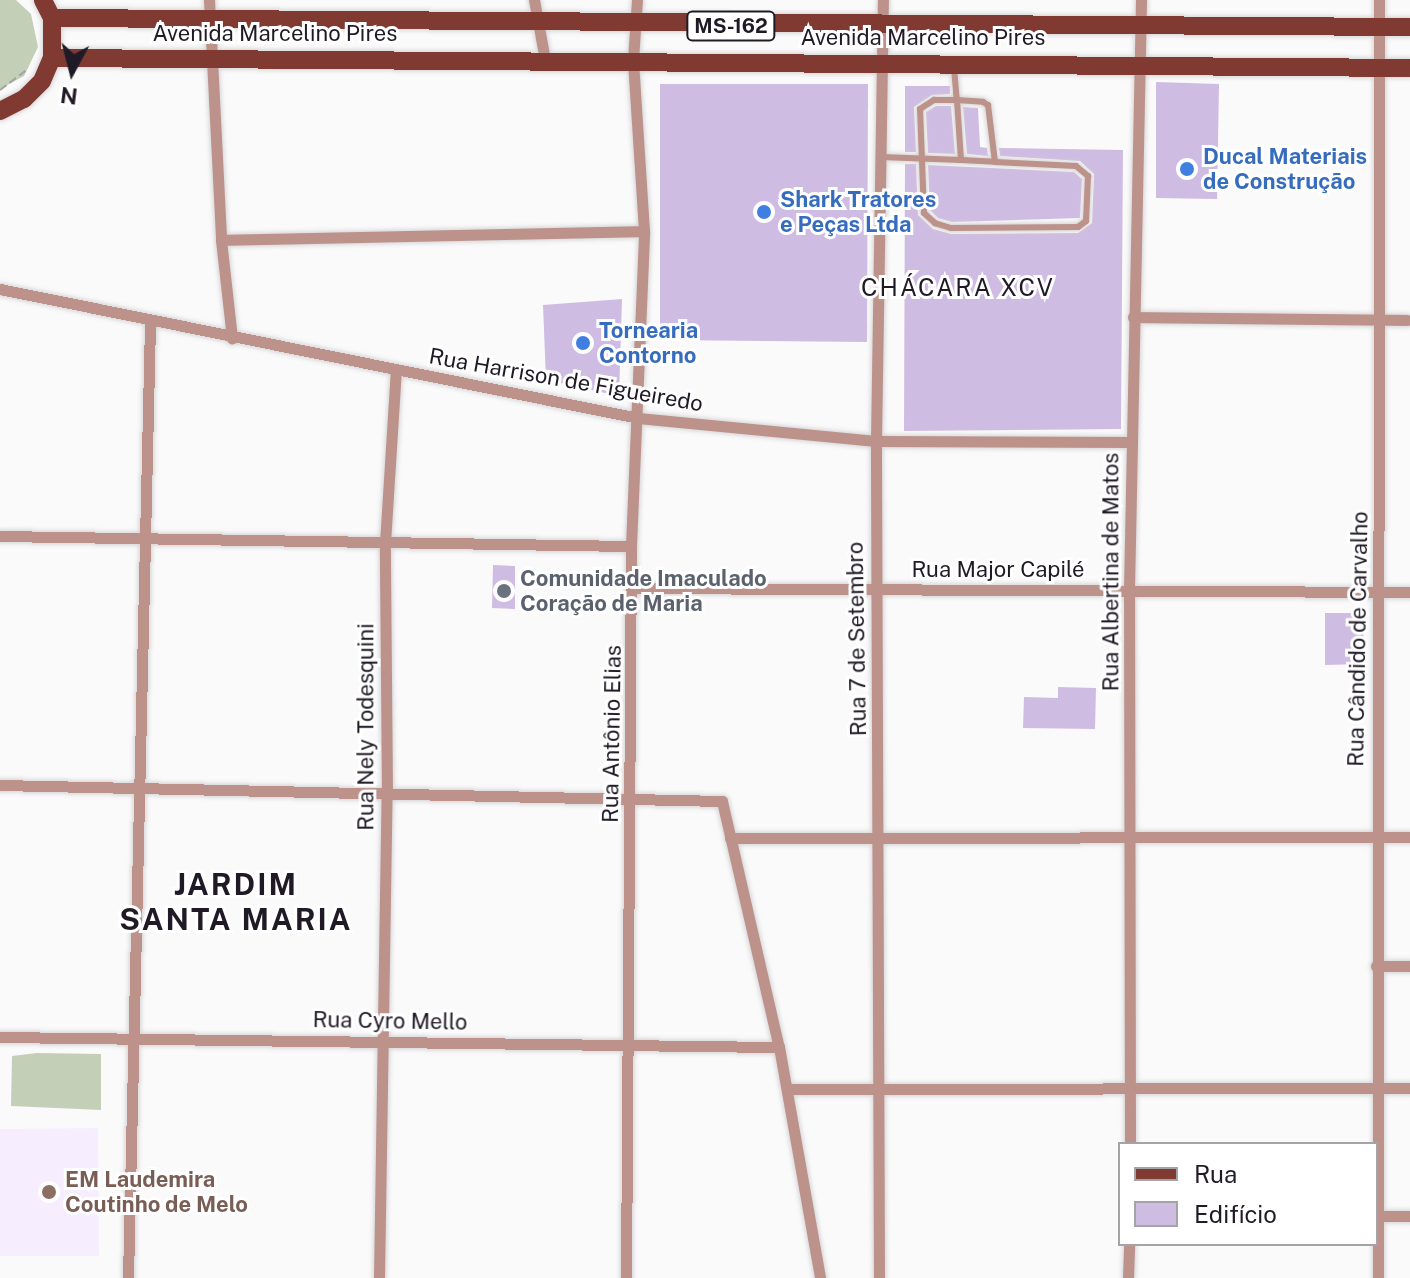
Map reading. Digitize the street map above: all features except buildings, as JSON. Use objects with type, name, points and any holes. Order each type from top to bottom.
[{"type":"main road","points":[[0,111],[24,99],[42,81],[52,58],[52,18],[43,0]]},
{"type":"main road","name":"Avenida Marcelino Pires","points":[[52,18],[209,9],[537,22],[1140,28],[1410,27]]},
{"type":"main road","name":"Avenida Marcelino Pires","points":[[52,58],[881,61],[1410,68]]},
{"type":"street","points":[[534,0],[545,60]]},
{"type":"street","name":"Rua Antônio Elias","points":[[626,1278],[634,588],[631,546],[644,231],[633,60],[637,0]]},
{"type":"street","name":"Rua 7 de Setembro","points":[[879,1278],[881,1088],[876,441],[883,0]]},
{"type":"street","name":"Rua Albertina de Matos","points":[[1130,1142],[1129,589],[1141,0]]},
{"type":"street","name":"Rua Cândido de Carvalho","points":[[1378,1278],[1380,1216],[1375,837],[1380,592],[1379,0]]},
{"type":"street","points":[[209,9],[215,57],[221,240],[232,338]]},
{"type":"street","points":[[221,240],[644,231]]},
{"type":"street","name":"Rua Harrison de Figueiredo","points":[[0,289],[638,418],[876,441],[1132,442]]},
{"type":"street","points":[[1133,317],[1408,320]]},
{"type":"street","points":[[128,1278],[137,788],[148,539],[150,320]]},
{"type":"street","name":"Rua Nely Todesquini","points":[[379,1278],[380,1042],[387,794],[385,543],[396,369]]},
{"type":"street","points":[[0,536],[631,546]]},
{"type":"street","name":"Rua Major Capilé","points":[[634,588],[1410,592]]},
{"type":"street","points":[[0,785],[722,801],[779,1047],[820,1278]]},
{"type":"street","points":[[730,838],[1410,837]]},
{"type":"street","points":[[1376,966],[1410,966]]},
{"type":"street","name":"Rua Cyro Mello","points":[[0,1037],[779,1047]]},
{"type":"street","points":[[787,1089],[1410,1088]]},
{"type":"street","points":[[1380,1216],[1410,1216]]},
{"type":"street","points":[[1128,1278],[1129,1246]]},
{"type":"lane","points":[[954,62],[961,160]]},
{"type":"lane","points":[[880,157],[922,159],[961,160],[995,162],[1083,170],[1090,210],[1086,221],[1078,227],[951,228],[935,223],[924,213],[922,159],[920,109],[934,100],[983,102],[992,109],[995,162]]},
{"type":"path","points":[[0,90],[16,82],[33,60]]},
{"type":"shaded area","name":"EM Laudemira Coutinho de Melo","points":[[98,1128],[99,1256],[0,1256],[0,1129]]},
{"type":"green space","points":[[0,0],[16,0],[31,14],[38,47],[24,76],[0,89]]},
{"type":"green space","points":[[37,1053],[101,1054],[101,1110],[11,1106],[12,1056]]},
{"type":"place","name":"Ducal Materiais de Construção","points":[[1187,169]]},
{"type":"place","name":"Shark Tratores e Peças Ltda","points":[[764,212]]},
{"type":"place","name":"Tornearia Contorno","points":[[583,343]]},
{"type":"place","name":"Comunidade Imaculado Coração de Maria","points":[[504,591]]},
{"type":"place","name":"EM Laudemira Coutinho de Melo","points":[[49,1192]]},
{"type":"district","name":"CHÁCARA XCV","points":[[958,288]]},
{"type":"district","name":"JARDIM SANTA MARIA","points":[[236,901]]}]
